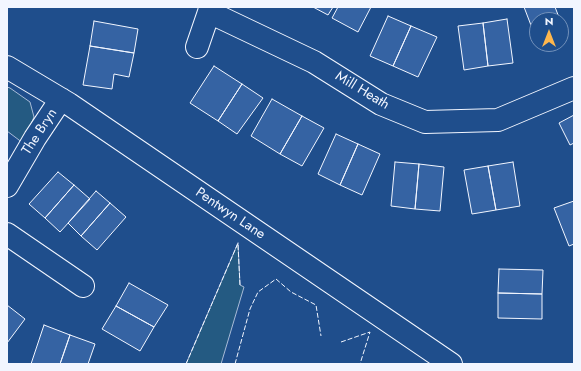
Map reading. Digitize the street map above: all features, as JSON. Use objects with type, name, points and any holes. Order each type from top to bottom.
[{"type":"street","points":[[197,47],[210,9]]},
{"type":"street","name":"Mill Heath","points":[[210,9],[314,62],[381,104],[424,122],[498,120],[574,88]]},
{"type":"street","name":"Pentwyn Lane","points":[[7,67],[61,99],[451,364]]},
{"type":"street","name":"The Bryn","points":[[7,186],[35,138],[61,99]]},
{"type":"street","points":[[7,234],[83,286]]},
{"type":"shaded area","points":[[7,87],[30,102],[34,117],[23,143],[7,131]]},
{"type":"shaded area","points":[[238,243],[240,285],[244,287],[221,364],[186,364]]},
{"type":"building","points":[[313,7],[333,7],[328,15]]},
{"type":"building","points":[[338,7],[371,7],[358,32],[332,18]]},
{"type":"building","points":[[524,7],[555,7],[557,12],[529,12],[529,20]]},
{"type":"building","points":[[388,16],[411,26],[393,66],[370,56]]},
{"type":"building","points":[[507,19],[513,63],[488,66],[483,23]]},
{"type":"building","points":[[94,21],[138,29],[134,53],[90,46]]},
{"type":"building","points":[[483,23],[488,66],[464,70],[458,26]]},
{"type":"building","points":[[411,26],[437,37],[418,77],[393,66]]},
{"type":"building","points":[[90,46],[134,53],[129,77],[114,74],[112,89],[83,85]]},
{"type":"building","points":[[214,66],[242,84],[218,121],[190,103]]},
{"type":"building","points":[[242,84],[263,98],[237,134],[218,121]]},
{"type":"building","points":[[272,99],[302,116],[280,154],[251,136]]},
{"type":"building","points":[[574,115],[574,143],[570,145],[559,123]]},
{"type":"building","points":[[302,116],[324,128],[302,166],[280,154]]},
{"type":"building","points":[[336,134],[358,144],[340,185],[318,174]]},
{"type":"building","points":[[358,144],[380,154],[362,195],[340,185]]},
{"type":"building","points":[[395,162],[419,164],[415,209],[391,206]]},
{"type":"building","points":[[513,162],[520,206],[496,210],[488,166]]},
{"type":"building","points":[[419,164],[444,167],[440,211],[415,209]]},
{"type":"building","points":[[488,166],[496,210],[472,214],[464,170]]},
{"type":"building","points":[[58,172],[74,185],[45,218],[29,204]]},
{"type":"building","points":[[74,185],[90,199],[60,232],[45,218]]},
{"type":"building","points":[[96,191],[110,203],[81,236],[68,223]]},
{"type":"building","points":[[574,201],[574,244],[569,246],[554,208]]},
{"type":"building","points":[[110,203],[126,217],[97,250],[81,236]]},
{"type":"building","points":[[499,269],[543,270],[542,294],[498,293]]},
{"type":"building","points":[[129,283],[168,305],[154,327],[116,306]]},
{"type":"building","points":[[498,293],[542,294],[542,319],[498,318]]},
{"type":"building","points":[[7,305],[25,319],[7,343]]},
{"type":"building","points":[[116,306],[154,327],[140,351],[102,329]]},
{"type":"building","points":[[44,325],[70,335],[60,364],[31,364]]},
{"type":"building","points":[[70,335],[95,344],[88,364],[60,364]]},
{"type":"fence","points":[[186,364],[238,243]]},
{"type":"fence","points":[[238,245],[240,285]]},
{"type":"fence","points":[[235,364],[250,309],[258,292],[276,279],[291,292],[316,305],[321,336]]},
{"type":"fence","points":[[341,342],[370,332],[360,364]]}]
